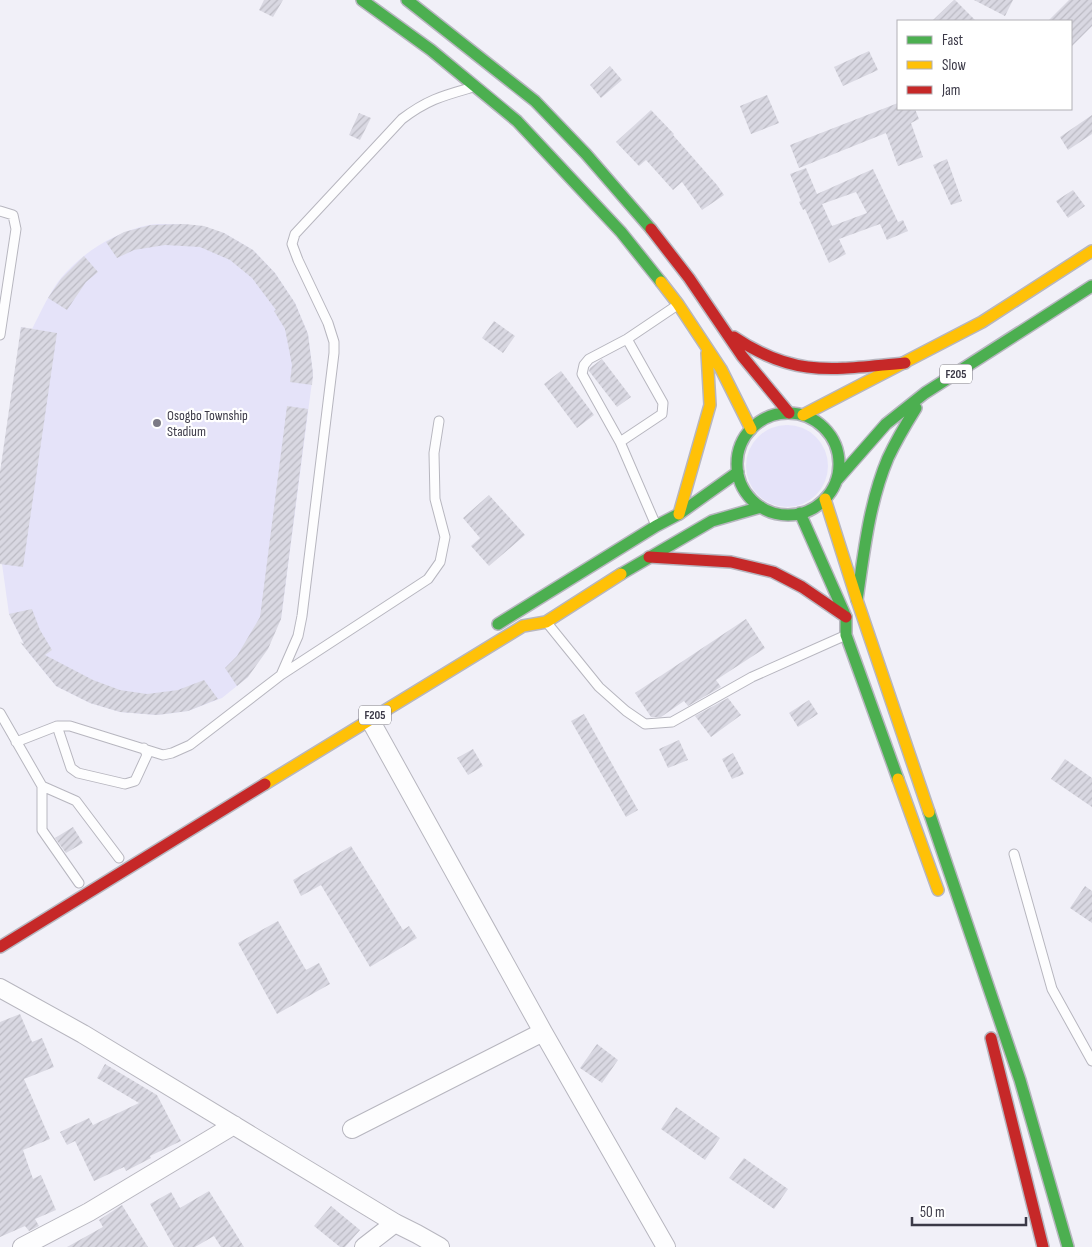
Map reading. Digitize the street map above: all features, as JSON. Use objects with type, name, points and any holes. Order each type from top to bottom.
[{"type":"main road","points":[[362,0],[430,50],[517,121],[621,232],[678,304],[721,369],[751,429]]},
{"type":"main road","points":[[407,0],[535,102],[586,154],[645,221],[689,278],[742,356],[789,413]]},
{"type":"main road","name":"F205","points":[[803,415],[982,322],[1092,251]]},
{"type":"main road","name":"F205","points":[[836,481],[840,465],[834,441],[818,422],[803,415],[775,414],[762,420],[751,429],[739,449],[737,460],[742,486],[750,498],[761,507],[786,515],[814,508],[825,499],[836,481],[886,424],[925,394],[1092,286]]},
{"type":"main road","points":[[724,330],[742,343],[773,360],[810,368],[828,370],[905,363]]},
{"type":"main road","points":[[679,514],[710,405],[707,349]]},
{"type":"main road","points":[[857,600],[868,527],[882,475],[900,434],[925,394]]},
{"type":"main road","points":[[490,629],[656,526],[679,514],[738,472]]},
{"type":"main road","points":[[825,499],[857,600],[1020,1080],[1068,1247]]},
{"type":"main road","name":"F205","points":[[0,947],[192,830],[369,718],[523,626],[546,622],[649,557],[712,521],[761,507]]},
{"type":"main road","points":[[800,513],[846,617],[846,635],[940,897]]},
{"type":"main road","points":[[649,557],[731,562],[773,572],[802,587],[846,617]]},
{"type":"main road","points":[[988,1028],[1043,1247]]},
{"type":"street","points":[[369,718],[543,1032],[666,1247]]},
{"type":"street","points":[[0,988],[83,1034],[395,1224],[440,1247]]},
{"type":"street","points":[[352,1130],[543,1032]]},
{"type":"street","points":[[22,1247],[89,1212],[234,1125]]},
{"type":"street","points":[[364,1247],[395,1224]]},
{"type":"lane","points":[[281,676],[298,636],[302,616],[334,354],[334,342],[328,323],[292,244],[295,234],[402,119],[432,99],[476,86]]},
{"type":"lane","points":[[0,211],[13,215],[16,229],[0,335]]},
{"type":"lane","points":[[656,526],[620,442],[582,374],[584,366],[589,359],[627,338],[678,304]]},
{"type":"lane","points":[[620,442],[662,414],[664,408],[627,338]]},
{"type":"lane","points":[[16,742],[57,726],[70,726],[163,755],[190,745],[281,676],[428,579],[440,562],[444,537],[435,499],[434,453],[438,421]]},
{"type":"lane","points":[[546,622],[599,688],[645,724],[672,722],[752,677],[846,635]]},
{"type":"lane","points":[[0,713],[42,786],[42,830],[79,883]]},
{"type":"lane","points":[[57,726],[70,768],[78,773],[125,784],[135,781],[147,755],[144,748]]},
{"type":"lane","points":[[42,786],[76,801],[119,858]]},
{"type":"lane","points":[[1014,854],[1052,988],[1092,1061]]},
{"type":"shaded area","name":"Osogbo Township Stadium","points":[[158,224],[184,224],[224,233],[253,250],[275,273],[295,303],[308,334],[313,374],[281,619],[248,677],[222,698],[188,711],[157,715],[120,712],[90,703],[56,686],[28,652],[9,614],[2,564],[0,564],[21,327],[32,329],[49,296],[61,278],[79,260],[100,244],[136,228]]},
{"type":"shaded area","points":[[787,425],[803,428],[816,437],[825,450],[828,466],[825,482],[816,495],[803,504],[787,507],[771,504],[758,495],[749,482],[746,466],[749,450],[758,437],[771,428]]},
{"type":"building","points":[[264,0],[283,0],[273,17],[259,10]]},
{"type":"building","points":[[955,0],[975,20],[933,20]]},
{"type":"building","points":[[974,0],[1013,0],[1005,16]]},
{"type":"building","points":[[1069,0],[1092,0],[1092,26],[1072,46],[1072,20],[1049,20]]},
{"type":"building","points":[[869,51],[878,70],[843,86],[834,67]]},
{"type":"building","points":[[610,66],[622,80],[601,98],[590,85]]},
{"type":"building","points":[[767,95],[779,123],[751,134],[740,106]]},
{"type":"building","points":[[897,103],[897,110],[915,110],[919,119],[911,123],[923,157],[898,166],[886,133],[799,168],[790,145]]},
{"type":"building","points":[[651,110],[674,134],[724,195],[702,210],[682,182],[673,190],[646,160],[639,166],[616,142]]},
{"type":"building","points":[[359,113],[371,118],[360,140],[349,135]]},
{"type":"building","points":[[1092,115],[1092,134],[1068,150],[1060,137]]},
{"type":"building","points":[[947,159],[962,201],[951,205],[933,165]]},
{"type":"building","points":[[806,168],[817,194],[873,169],[898,222],[903,220],[908,231],[887,240],[880,224],[839,239],[846,254],[829,263],[805,209],[803,210],[799,202],[801,201],[790,174]],"holes":[[[856,192],[867,213],[832,226],[822,204]]]},
{"type":"building","points":[[1073,190],[1085,206],[1068,218],[1056,201]]},
{"type":"building","points":[[184,224],[204,226],[224,233],[253,250],[275,273],[295,303],[308,334],[313,374],[312,385],[290,382],[292,365],[285,329],[274,311],[276,310],[252,278],[230,260],[200,247],[165,245],[134,250],[117,258],[106,242],[124,232],[151,225]]},
{"type":"building","points":[[84,256],[98,272],[86,282],[67,310],[48,298],[61,279]]},
{"type":"building","points":[[494,321],[515,336],[503,353],[482,338]]},
{"type":"building","points":[[21,327],[57,333],[23,567],[0,564],[0,472]]},
{"type":"building","points":[[602,359],[631,397],[617,407],[589,371],[590,368]]},
{"type":"building","points":[[561,371],[594,415],[577,428],[544,384]]},
{"type":"building","points":[[287,406],[308,409],[281,619],[268,649],[248,677],[237,686],[225,668],[237,656],[260,617]]},
{"type":"building","points":[[489,495],[525,535],[489,566],[471,546],[480,538],[463,518]]},
{"type":"building","points":[[32,609],[40,630],[52,650],[45,655],[93,680],[120,690],[147,694],[178,690],[204,680],[218,699],[188,711],[157,715],[120,712],[90,703],[56,686],[20,642],[24,644],[9,614]]},
{"type":"building","points":[[746,619],[765,648],[716,680],[721,687],[688,706],[684,701],[661,717],[651,717],[635,693]]},
{"type":"building","points":[[728,698],[741,715],[711,737],[695,716]]},
{"type":"building","points":[[809,700],[818,714],[798,727],[789,713]]},
{"type":"building","points":[[584,714],[638,810],[626,817],[571,721]]},
{"type":"building","points":[[679,740],[688,760],[668,768],[659,749]]},
{"type":"building","points":[[473,749],[483,766],[468,775],[457,758]]},
{"type":"building","points":[[733,753],[744,774],[732,779],[722,759]]},
{"type":"building","points":[[1065,759],[1092,778],[1092,807],[1051,779]]},
{"type":"building","points":[[73,827],[83,843],[66,853],[55,838]]},
{"type":"building","points":[[351,846],[403,930],[409,926],[417,938],[370,967],[321,885],[301,896],[293,880]]},
{"type":"building","points":[[1085,886],[1092,891],[1092,923],[1070,908]]},
{"type":"building","points":[[278,921],[306,970],[319,963],[330,984],[277,1014],[238,943]]},
{"type":"building","points":[[20,1014],[32,1042],[42,1038],[54,1067],[24,1079],[50,1139],[23,1150],[33,1179],[41,1175],[56,1210],[35,1219],[39,1226],[29,1231],[25,1226],[0,1237],[0,1022]]},
{"type":"building","points":[[597,1044],[618,1060],[602,1083],[580,1068]]},
{"type":"building","points":[[105,1064],[157,1095],[181,1141],[150,1156],[151,1158],[126,1171],[124,1167],[94,1181],[75,1141],[67,1145],[60,1132],[89,1118],[93,1125],[139,1103],[97,1078]]},
{"type":"building","points":[[676,1107],[720,1138],[705,1160],[661,1129]]},
{"type":"building","points":[[744,1158],[788,1189],[774,1209],[729,1178]]},
{"type":"building","points":[[209,1191],[244,1247],[221,1247],[214,1236],[195,1247],[174,1247],[150,1204],[171,1192],[180,1208]]},
{"type":"building","points":[[122,1205],[148,1247],[67,1247],[103,1227],[99,1220]]},
{"type":"building","points":[[331,1206],[360,1230],[345,1247],[340,1247],[314,1226]]},
{"type":"traffic: fast","points":[[362,0],[431,50],[517,121],[621,232],[661,282]]},
{"type":"traffic: fast","points":[[407,0],[535,101],[586,154],[651,229]]},
{"type":"traffic: fast","points":[[836,481],[886,424],[925,393],[1092,286]]},
{"type":"traffic: fast","points":[[857,600],[868,528],[876,492],[888,458],[916,408]]},
{"type":"traffic: fast","points":[[788,413],[807,417],[824,428],[835,445],[839,464],[835,483],[824,500],[807,511],[788,515],[769,511],[752,500],[741,483],[737,464],[741,445],[752,428],[769,417],[788,413]]},
{"type":"traffic: fast","points":[[498,624],[656,526],[679,514],[738,472]]},
{"type":"traffic: fast","points":[[621,574],[712,521],[761,507]]},
{"type":"traffic: fast","points":[[800,513],[846,617],[846,635],[898,779]]},
{"type":"traffic: fast","points":[[929,812],[1020,1080],[1068,1247]]},
{"type":"traffic: slow","points":[[803,415],[982,322],[1092,251]]},
{"type":"traffic: slow","points":[[661,282],[678,304],[721,369],[751,429]]},
{"type":"traffic: slow","points":[[679,514],[710,405],[707,353]]},
{"type":"traffic: slow","points":[[825,499],[929,812]]},
{"type":"traffic: slow","points":[[265,784],[523,626],[546,622],[621,574]]},
{"type":"traffic: slow","points":[[898,779],[938,890]]},
{"type":"traffic: jam","points":[[651,229],[689,278],[742,356],[789,413]]},
{"type":"traffic: jam","points":[[734,337],[777,360],[816,368],[905,363]]},
{"type":"traffic: jam","points":[[649,557],[731,562],[773,572],[802,587],[846,617]]},
{"type":"traffic: jam","points":[[0,947],[265,784]]},
{"type":"traffic: jam","points":[[991,1038],[1043,1247]]},
{"type":"place","name":"Osogbo Township Stadium","points":[[157,423]]}]
